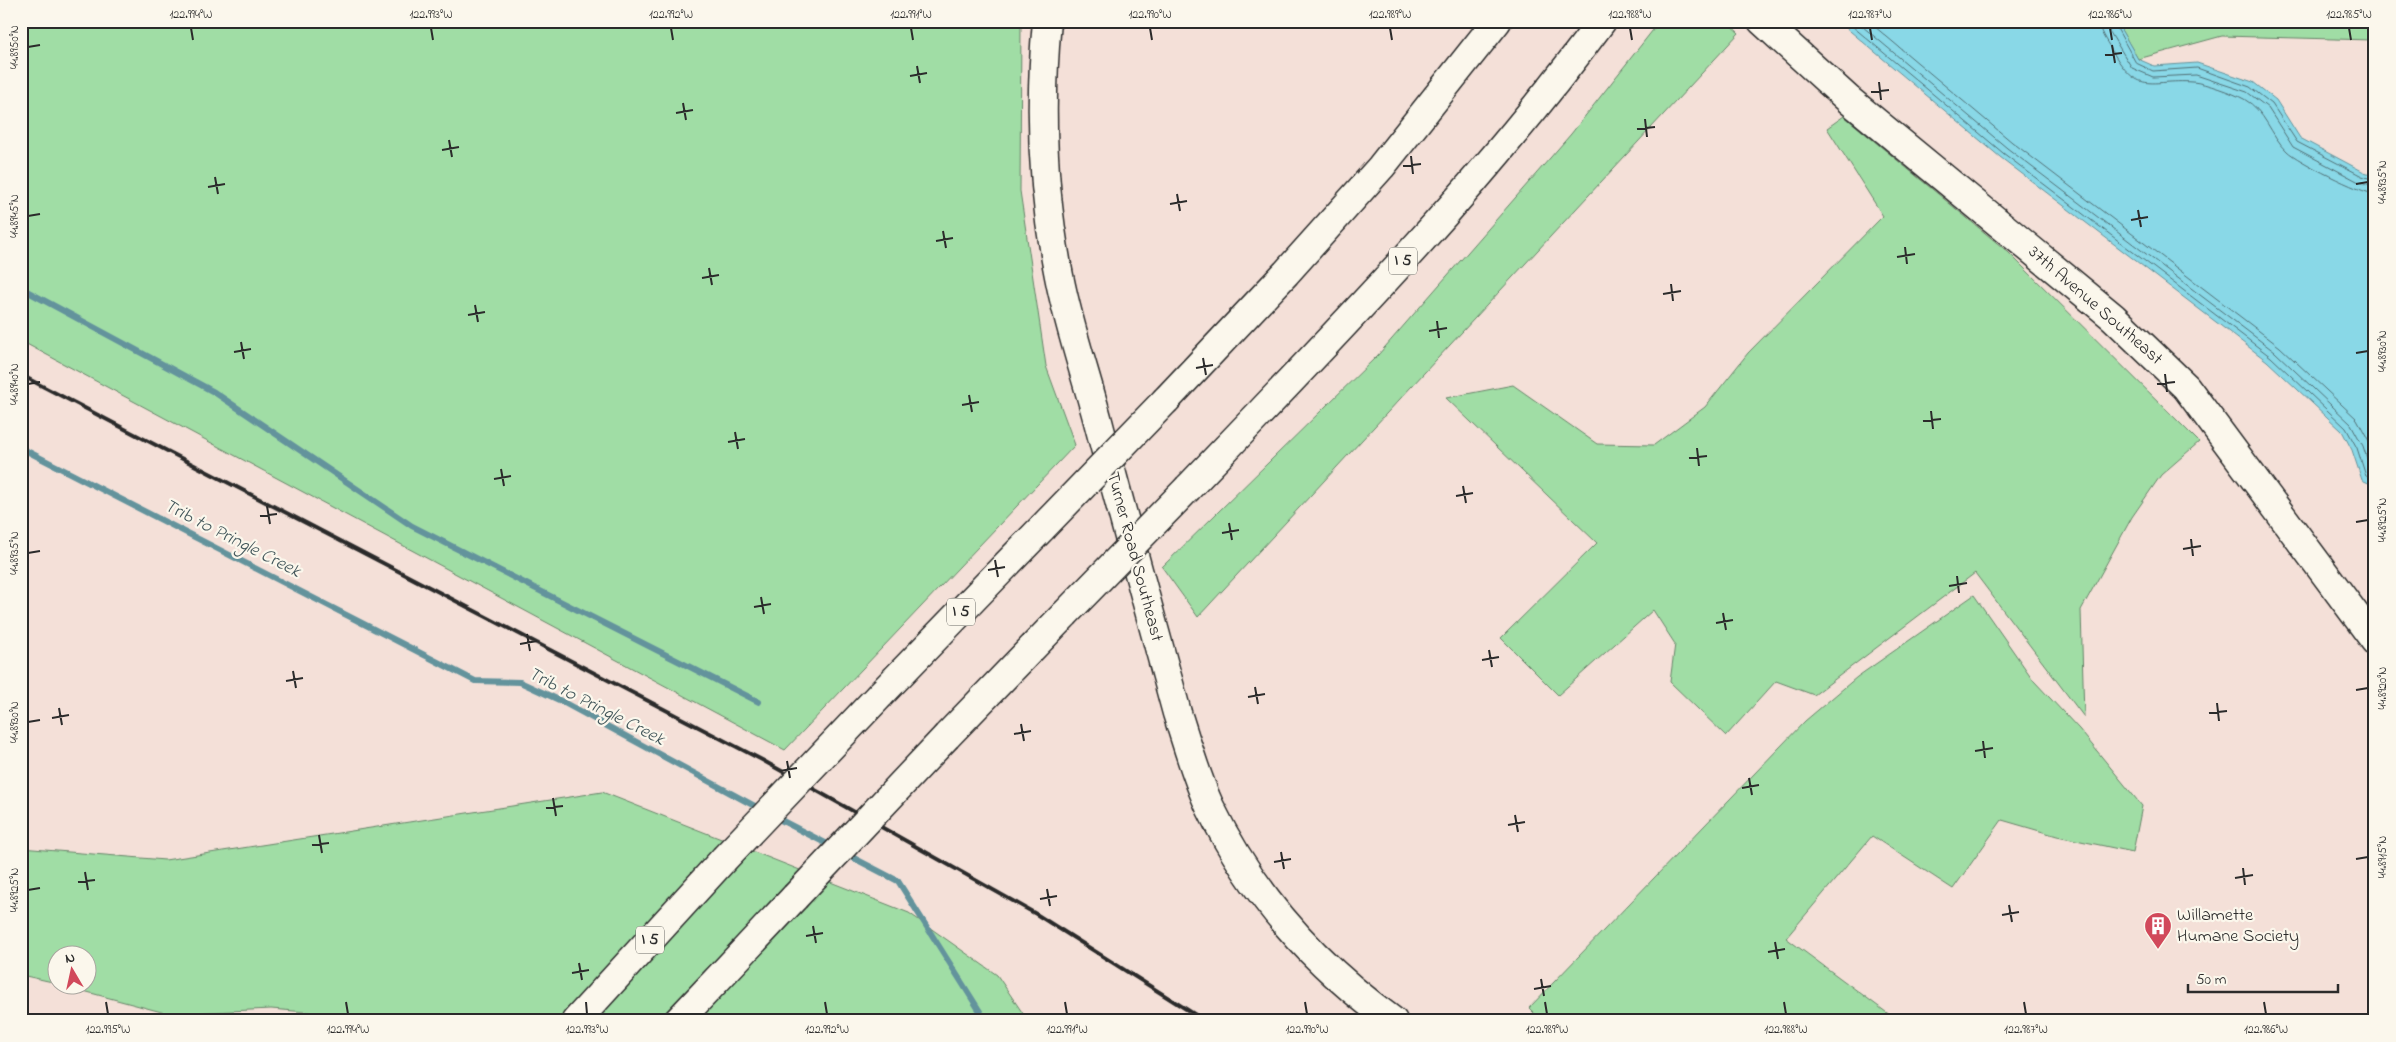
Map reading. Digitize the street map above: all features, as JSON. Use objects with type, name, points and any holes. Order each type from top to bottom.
[{"type":"main road","name":"Turner Road Southeast","points":[[1047,21],[1042,70],[1042,125],[1046,191],[1059,278],[1177,714],[1191,756],[1209,805],[1232,850],[1258,888],[1289,928],[1320,961],[1354,993],[1393,1021]]},
{"type":"main road","name":"I 5","points":[[576,1021],[724,859],[1286,273],[1381,167],[1497,21]]},
{"type":"main road","name":"I 5","points":[[678,1021],[947,736],[1361,307],[1455,203],[1602,21]]},
{"type":"main road","name":"37th Avenue Southeast","points":[[1762,21],[1849,100],[2113,317],[2186,387],[2375,641]]},
{"type":"green space","points":[[21,21],[1021,21],[1020,191],[1046,366],[1075,445],[785,750],[21,341]]},
{"type":"green space","points":[[1660,21],[1726,21],[1739,33],[1198,617],[1162,567],[1378,355],[1571,134]]},
{"type":"green space","points":[[2116,21],[2375,21],[2375,42],[2372,40],[2222,36],[2138,59]]},
{"type":"green space","points":[[1844,116],[2008,252],[2199,442],[2161,475],[2132,517],[2081,610],[2084,717],[1975,573],[1814,695],[1776,681],[1726,736],[1670,682],[1675,644],[1653,610],[1558,695],[1501,638],[1597,543],[1446,398],[1513,385],[1597,444],[1654,445],[1705,407],[1748,353],[1883,216],[1827,128]]},
{"type":"green space","points":[[1974,595],[2034,681],[2079,729],[2142,806],[2133,852],[2057,836],[2002,820],[1953,889],[1872,836],[1786,938],[1898,1021],[1542,1021],[1529,1008],[1805,721],[1857,677]]},
{"type":"green space","points":[[602,792],[909,913],[997,975],[1028,1021],[384,1021],[375,1018],[271,1009],[169,1014],[95,994],[98,994],[98,944],[48,944],[48,981],[21,975],[21,848],[165,860]]},
{"type":"water","points":[[1838,21],[2116,21],[2138,59],[2154,66],[2197,63],[2253,82],[2276,100],[2300,138],[2364,172],[2375,175],[2375,486],[2362,480],[2352,450],[2342,431],[2267,361],[2000,157]]},
{"type":"waterway","points":[[21,288],[214,392],[412,526],[759,702]]},
{"type":"waterway","name":"Trib to Pringle Creek","points":[[21,448],[475,681],[520,682],[559,700],[762,810]]},
{"type":"waterway","name":"Trib to Pringle Creek","points":[[773,816],[833,847]]},
{"type":"waterway","name":"Trib to Pringle Creek","points":[[846,854],[898,881],[986,1021]]},
{"type":"railway","points":[[21,375],[762,760],[1036,914],[1205,1021]]},
{"type":"place","name":"Willamette Humane Society","points":[[2158,950]]}]
